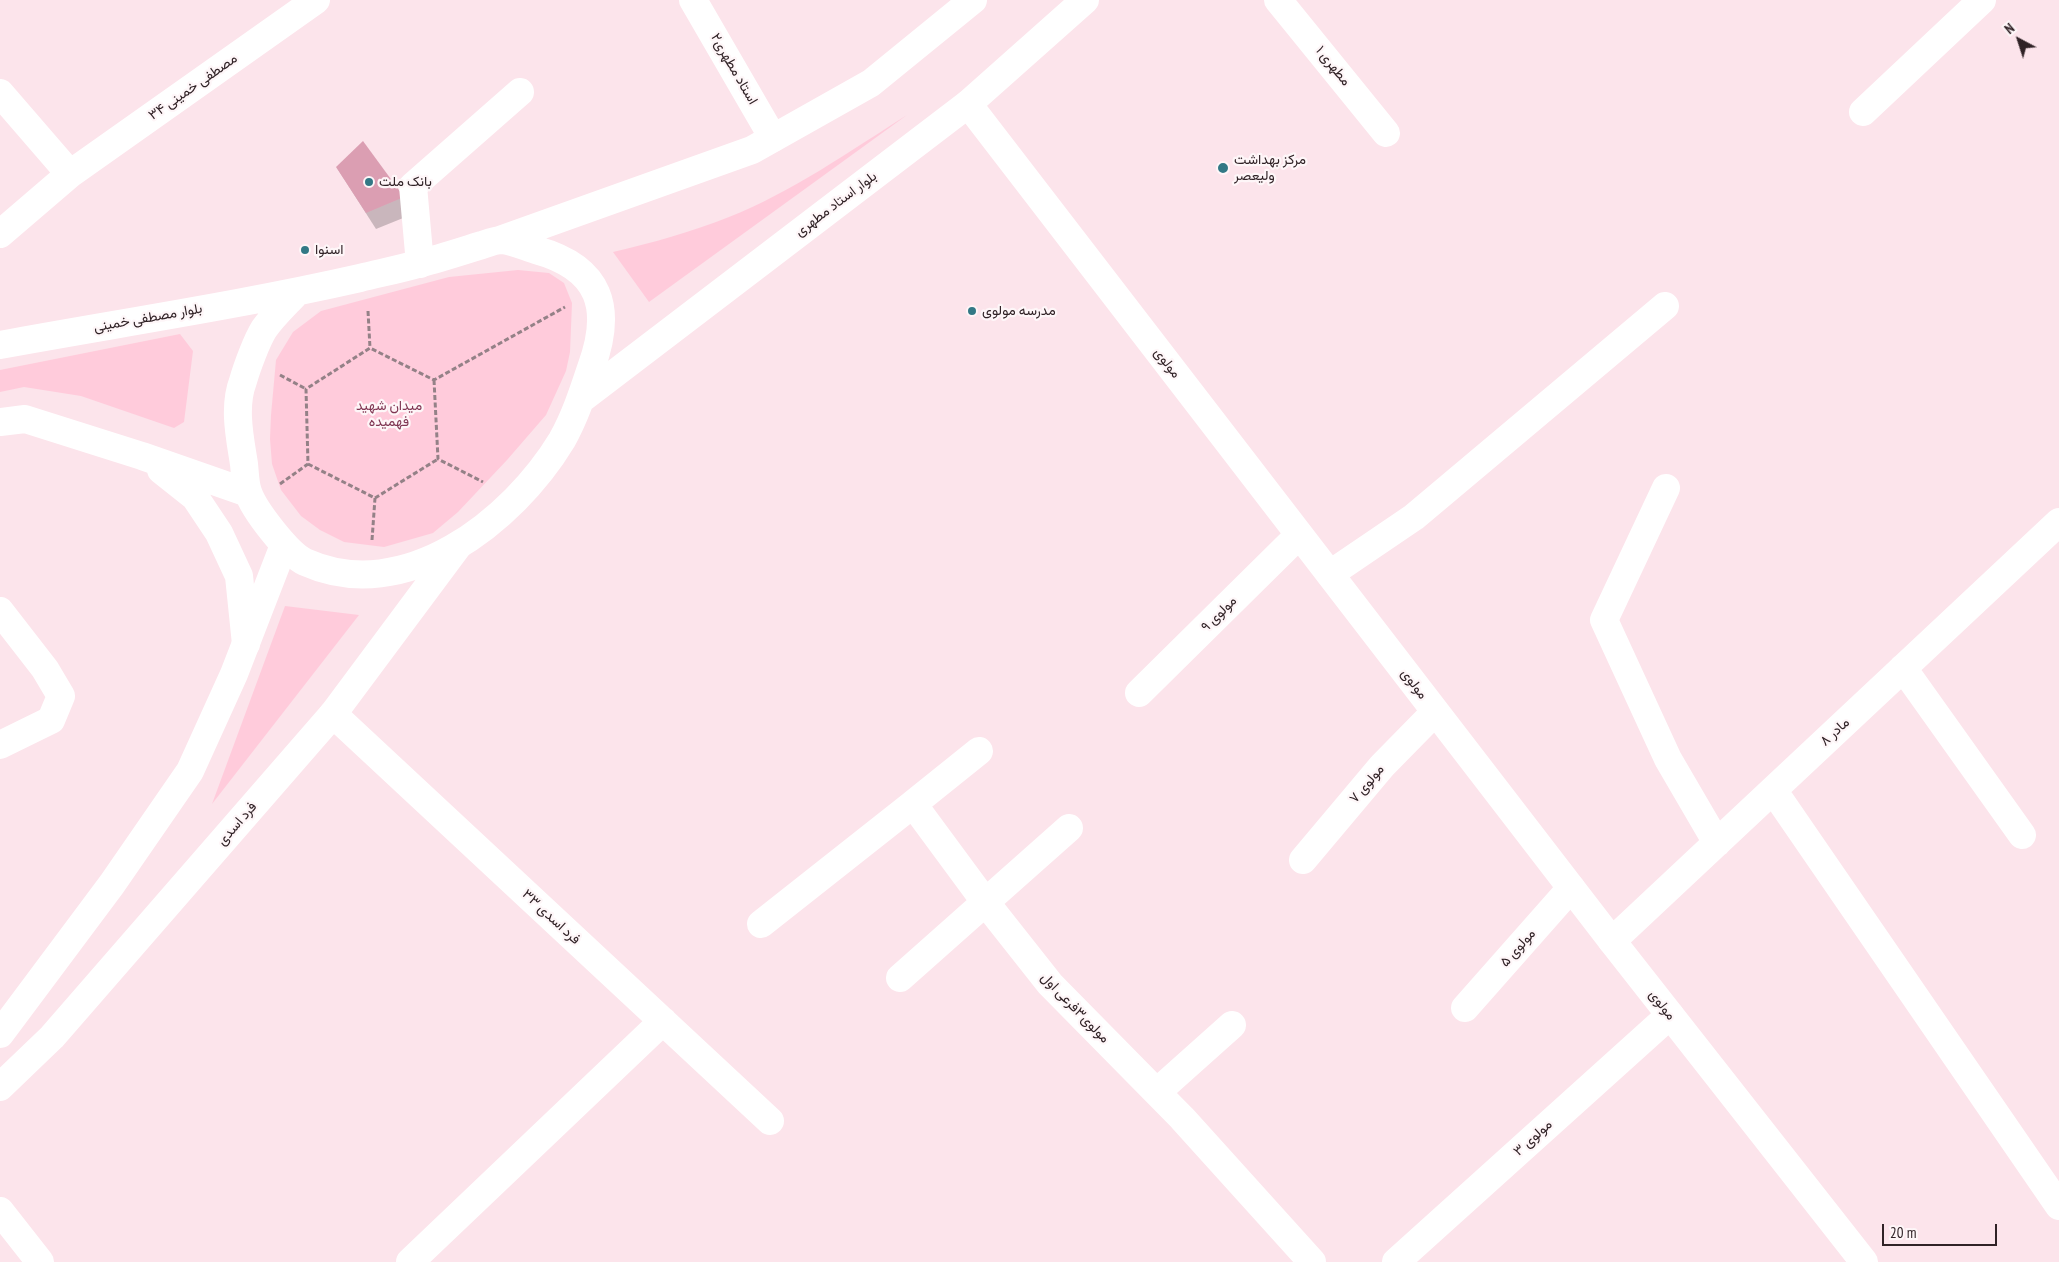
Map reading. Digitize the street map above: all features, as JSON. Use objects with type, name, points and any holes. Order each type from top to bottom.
[{"type":"street","name":"مصطفی خمینی ۳۴","points":[[0,234],[70,174],[316,0]]},
{"type":"street","name":"استاد مطهری۲","points":[[693,0],[773,138]]},
{"type":"street","points":[[500,240],[550,254],[574,266],[591,283],[601,304],[602,330],[598,351],[580,400],[563,437],[545,465],[520,496],[458,546],[432,560],[402,570],[372,574],[333,571],[302,561],[284,545],[267,524],[248,493],[238,420],[241,384],[263,330],[297,292],[420,264],[500,240],[752,150],[871,83],[973,0]]},
{"type":"street","name":"بلوار استاد مطهری","points":[[580,400],[968,104],[1085,0]]},
{"type":"street","name":"مطهری ۱","points":[[1278,0],[1386,133]]},
{"type":"street","points":[[1863,112],[1982,0]]},
{"type":"street","points":[[420,264],[413,186],[520,92]]},
{"type":"street","points":[[0,93],[70,174]]},
{"type":"street","name":"مولوی","points":[[968,104],[1612,941],[1864,1262]]},
{"type":"street","name":"بلوار مصطفی خمینی","points":[[0,345],[297,292]]},
{"type":"street","points":[[1330,574],[1414,517],[1665,306]]},
{"type":"street","points":[[0,422],[25,419],[142,456],[248,493]]},
{"type":"street","points":[[142,456],[195,497],[219,533],[239,576],[246,644]]},
{"type":"street","points":[[1666,488],[1604,620],[1668,759],[1717,843]]},
{"type":"street","name":"مادر ۸","points":[[1612,941],[2059,522]]},
{"type":"street","name":"مولوی ۹","points":[[1139,693],[1299,535]]},
{"type":"street","points":[[0,1034],[112,884],[190,771],[246,644],[284,545]]},
{"type":"street","name":"فرد اسدی","points":[[0,1087],[52,1037],[333,714],[458,546]]},
{"type":"street","points":[[0,611],[45,669],[61,696],[51,720],[0,745]]},
{"type":"street","points":[[1903,668],[2022,835]]},
{"type":"street","name":"مولوی ۷","points":[[1303,860],[1382,766],[1435,712]]},
{"type":"street","name":"فرد اسدی ۳۳","points":[[333,714],[770,1121]]},
{"type":"street","points":[[761,924],[979,751]]},
{"type":"street","points":[[1773,790],[2059,1206]]},
{"type":"street","name":"مولوی۳فرعی اول","points":[[913,804],[986,903],[1050,984],[1157,1092],[1312,1262]]},
{"type":"street","points":[[900,978],[1068,828]]},
{"type":"street","name":"مولوی ۵","points":[[1465,1008],[1572,888]]},
{"type":"street","name":"مولوی ۳","points":[[1396,1262],[1670,1014]]},
{"type":"street","points":[[410,1262],[662,1021]]},
{"type":"street","points":[[1157,1092],[1232,1025]]},
{"type":"street","points":[[0,1212],[40,1262]]},
{"type":"path","points":[[434,380],[572,303]]},
{"type":"path","points":[[368,306],[370,348]]},
{"type":"path","points":[[370,348],[434,380]]},
{"type":"path","points":[[306,389],[370,348]]},
{"type":"path","points":[[275,372],[306,389]]},
{"type":"path","points":[[434,380],[438,458]]},
{"type":"path","points":[[306,389],[308,464]]},
{"type":"path","points":[[438,458],[485,484],[478,491]]},
{"type":"path","points":[[375,498],[438,458]]},
{"type":"path","points":[[279,484],[308,464]]},
{"type":"path","points":[[308,464],[375,498]]},
{"type":"path","points":[[277,477],[281,490]]},
{"type":"path","points":[[372,545],[375,498]]},
{"type":"green space","points":[[907,115],[649,302],[613,252],[686,232],[752,207],[820,170]]},
{"type":"green space","name":"میدان شهید فهمیده","points":[[518,270],[549,273],[564,283],[572,303],[570,352],[566,371],[546,415],[507,460],[458,512],[433,533],[384,547],[344,542],[320,530],[301,516],[281,490],[272,464],[270,439],[276,360],[293,332],[321,311],[449,277]]},
{"type":"green space","points":[[180,334],[193,351],[184,422],[174,428],[81,396],[24,387],[0,392],[0,370]]},
{"type":"green space","points":[[285,606],[359,615],[212,804]]},
{"type":"building","name":"بانک ملت","points":[[363,141],[404,197],[366,213],[336,167]]},
{"type":"place","name":"مرکز بهداشت ولیعصر","points":[[1223,168]]},
{"type":"place","name":"بانک ملت","points":[[369,182]]},
{"type":"place","name":"اسنوا","points":[[305,250]]},
{"type":"place","name":"مدرسه مولوی","points":[[972,311]]}]
